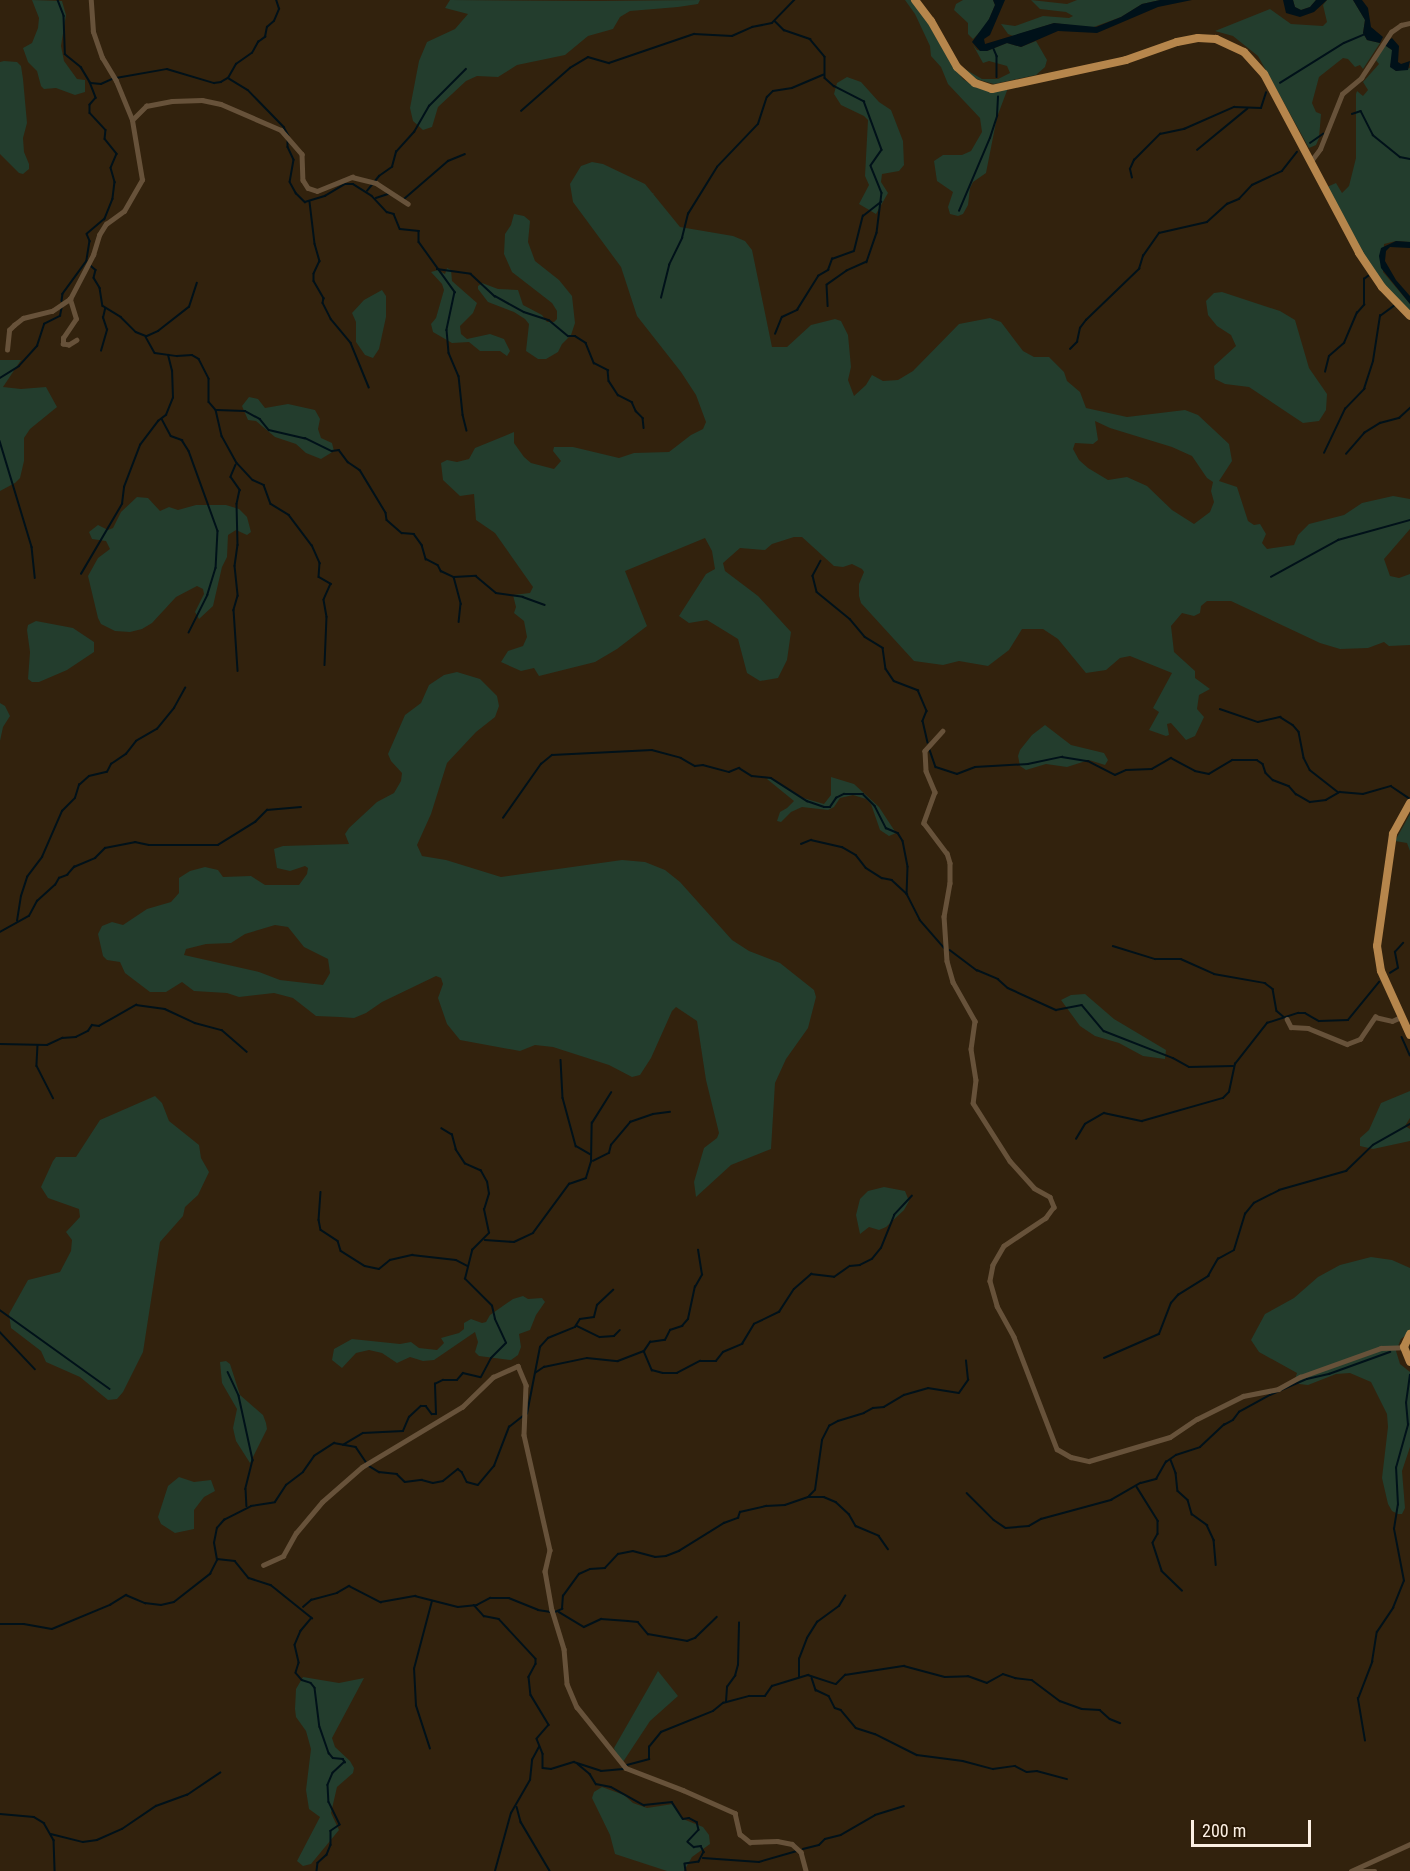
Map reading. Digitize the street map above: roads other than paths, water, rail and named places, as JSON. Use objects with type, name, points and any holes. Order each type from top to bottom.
[{"type":"highway","points":[[915,0],[931,21],[957,67],[975,83],[992,89],[1126,60],[1187,39],[1207,38],[1226,43],[1244,52],[1264,74],[1372,274],[1410,316]]},
{"type":"highway","points":[[1410,803],[1398,820],[1393,834],[1378,939],[1381,971],[1410,1035]]},
{"type":"highway","points":[[1410,1334],[1404,1347],[1410,1362]]},
{"type":"street","points":[[7,350],[9,330],[14,325],[23,318],[52,311],[70,299],[93,255],[99,235],[106,224],[124,211],[142,180],[132,120],[116,81],[102,58],[93,32],[90,0]]},
{"type":"street","points":[[1311,161],[1320,149],[1342,94],[1361,78],[1387,38],[1397,27],[1410,23]]},
{"type":"street","points":[[132,120],[146,106],[182,101],[221,104],[281,130],[302,154],[303,180],[308,188],[317,191],[352,177],[376,183],[408,204]]},
{"type":"street","points":[[70,299],[76,319],[63,338],[63,344],[69,345],[77,340]]},
{"type":"street","points":[[942,731],[925,752],[926,771],[936,792],[924,823],[946,853],[950,863],[950,883],[944,910],[947,961],[953,982],[975,1021],[971,1049],[976,1080],[973,1103],[1016,1170],[1037,1190],[1050,1197],[1054,1207],[1046,1218],[1004,1246],[993,1265],[990,1281],[997,1306],[1014,1337],[1057,1449],[1071,1457],[1089,1461],[1170,1437],[1197,1419],[1243,1396],[1278,1389],[1300,1377],[1381,1348],[1404,1347]]},
{"type":"street","points":[[1287,1019],[1291,1027],[1308,1028],[1347,1044],[1360,1039],[1375,1017],[1390,1021],[1401,1017]]},
{"type":"street","points":[[263,1564],[283,1556],[296,1533],[322,1502],[363,1467],[462,1407],[493,1377],[518,1366],[526,1385],[524,1435],[550,1550],[545,1571],[552,1610],[564,1649],[567,1684],[577,1707],[626,1768],[735,1813],[740,1834],[750,1842],[777,1841],[792,1844],[801,1852],[806,1871]]},
{"type":"street","points":[[1351,1871],[1410,1844]]},
{"type":"street","points":[[1351,1871],[1375,1871]]},
{"type":"waterway","points":[[58,0],[64,16],[65,54],[81,67],[90,82],[96,98],[90,105],[90,113],[106,130],[105,139],[117,154],[111,168],[115,182],[113,199],[105,219],[87,234],[90,241],[87,261],[63,294],[62,301]]},
{"type":"waterway","points":[[116,78],[167,69],[214,83],[221,82],[228,78],[236,64],[252,53],[258,42],[265,37],[267,27],[274,21],[279,9],[276,0]]},
{"type":"waterway","points":[[521,111],[570,68],[588,57],[609,63],[694,34],[732,36],[752,27],[772,23],[794,0]]},
{"type":"waterway","points":[[775,21],[784,30],[810,39],[825,57],[825,78],[834,86],[864,101],[882,150],[871,166],[882,193],[877,233],[867,262],[847,271],[827,285],[828,306]]},
{"type":"waterway","points":[[1280,83],[1344,43],[1365,34]]},
{"type":"waterway","points":[[994,49],[997,56],[997,77]]},
{"type":"waterway","points":[[367,191],[379,176],[392,167],[396,152],[414,132],[429,106],[466,69]]},
{"type":"waterway","points":[[661,298],[669,265],[682,238],[688,214],[717,167],[758,124],[767,97],[773,91],[792,88],[823,75]]},
{"type":"waterway","points":[[228,78],[248,90],[284,127],[289,136]]},
{"type":"waterway","points":[[91,83],[101,84],[112,79]]},
{"type":"waterway","points":[[1132,178],[1130,169],[1134,160],[1160,134],[1184,129],[1234,107],[1261,108],[1266,93]]},
{"type":"waterway","points":[[959,211],[990,138],[997,116],[998,97]]},
{"type":"waterway","points":[[1197,150],[1247,109]]},
{"type":"waterway","points":[[1352,114],[1361,111],[1373,135],[1400,157],[1410,159]]},
{"type":"waterway","points":[[1310,143],[1323,134]]},
{"type":"waterway","points":[[288,141],[288,147],[294,160],[290,182],[305,202],[325,196],[345,184],[353,184],[372,196],[387,212],[394,214],[400,229],[419,231],[419,242],[455,292],[447,330],[449,353],[459,376],[467,431]]},
{"type":"waterway","points":[[1070,349],[1077,342],[1080,328],[1086,320],[1139,269],[1143,256],[1159,233],[1207,222],[1227,204],[1239,199],[1252,185],[1282,171],[1297,152]]},
{"type":"waterway","points":[[404,199],[448,161],[465,154]]},
{"type":"waterway","points":[[376,198],[388,194]]},
{"type":"waterway","points":[[310,202],[315,244],[320,261],[314,274],[314,281],[324,298],[323,303],[331,319],[351,343],[369,387]]},
{"type":"waterway","points":[[775,334],[782,317],[797,310],[818,276],[828,270],[832,259],[854,251],[863,216],[881,202]]},
{"type":"waterway","points":[[89,264],[96,270],[94,278],[100,288],[103,306],[121,317],[136,332],[146,336]]},
{"type":"waterway","points":[[437,269],[471,274],[495,296],[524,312],[549,320],[568,336],[575,336],[586,343],[594,363],[608,370],[609,381],[618,395],[632,402],[636,411],[643,418],[644,428]]},
{"type":"waterway","points":[[1325,372],[1329,356],[1344,343],[1357,313],[1364,305],[1364,279],[1368,276]]},
{"type":"waterway","points":[[147,336],[158,331],[189,307],[197,283]]},
{"type":"waterway","points":[[0,378],[19,366],[37,346],[44,324],[60,316],[62,306]]},
{"type":"waterway","points":[[1324,453],[1345,409],[1364,389],[1373,361],[1380,316],[1394,306]]},
{"type":"waterway","points":[[101,351],[107,330],[103,318],[105,309]]},
{"type":"waterway","points":[[146,337],[155,353],[177,356],[192,355],[199,359],[209,379],[209,402],[216,410],[222,436],[237,463],[253,480],[264,485],[271,504],[289,515],[312,545],[320,563],[319,577],[331,584],[324,600],[327,617],[325,665]]},
{"type":"waterway","points":[[81,574],[122,504],[124,487],[140,445],[158,421],[166,415],[173,398],[172,371],[168,355]]},
{"type":"waterway","points":[[1346,454],[1364,433],[1380,423],[1399,418],[1410,408]]},
{"type":"waterway","points":[[217,410],[245,411],[260,419],[269,430],[305,438],[332,451],[339,450],[348,462],[360,470],[386,513],[387,520],[402,533],[414,534],[422,545],[426,559],[438,565],[441,571],[454,577],[476,576],[496,593],[523,597],[545,605]]},
{"type":"waterway","points":[[162,419],[171,436],[182,440],[189,451],[218,531],[216,568],[208,595],[189,633]]},
{"type":"waterway","points":[[0,441],[32,547],[35,578]]},
{"type":"waterway","points":[[236,465],[231,477],[240,490],[237,504],[238,545],[235,566],[238,596],[234,610],[238,671]]},
{"type":"waterway","points":[[1271,577],[1338,540],[1410,520]]},
{"type":"waterway","points":[[821,561],[813,576],[817,592],[850,619],[865,637],[883,648],[886,669],[894,681],[918,690],[927,711],[923,721],[928,742]]},
{"type":"waterway","points":[[454,577],[461,604],[459,622]]},
{"type":"waterway","points":[[17,921],[27,877],[42,857],[62,811],[75,798],[79,785],[89,776],[107,772],[111,764],[126,754],[136,741],[157,729],[174,708],[185,688]]},
{"type":"waterway","points":[[1220,709],[1258,722],[1280,717],[1293,725],[1299,732],[1304,758],[1310,770],[1338,792]]},
{"type":"waterway","points":[[503,818],[541,764],[552,755],[652,750],[681,758],[695,766],[703,765],[729,772],[739,768],[752,776],[771,778],[807,801],[824,807],[830,807],[836,798],[844,794],[863,794],[875,806],[886,828],[898,833],[903,841],[908,867],[907,894]]},
{"type":"waterway","points":[[930,750],[936,767],[957,774],[975,767],[1028,764],[1062,757],[1088,761],[1115,775],[1126,770],[1152,769],[1171,758],[1195,771],[1209,774],[1232,760],[1257,760],[1263,764],[1266,773],[1273,780],[1289,786],[1296,794],[1310,802],[1326,800],[1340,792],[1363,794],[1391,786],[1410,799]]},
{"type":"waterway","points":[[0,932],[29,916],[37,901],[55,885],[59,878],[67,875],[74,867],[95,858],[105,848],[135,842],[149,845],[218,845],[255,822],[267,810],[301,807]]},
{"type":"waterway","points":[[801,844],[811,840],[842,847],[856,855],[866,868],[882,878],[892,880],[907,894],[920,920],[944,948]]},
{"type":"waterway","points":[[1390,973],[1398,968],[1395,952],[1403,943]]},
{"type":"waterway","points":[[1113,946],[1155,959],[1181,959],[1214,974],[1265,983],[1273,989],[1277,1011],[1283,1016]]},
{"type":"waterway","points":[[950,950],[977,970],[998,979],[1008,988],[1056,1010],[1082,1005],[1104,1031],[1173,1058],[1189,1067],[1233,1066]]},
{"type":"waterway","points":[[1076,1139],[1085,1124],[1104,1113],[1142,1121],[1223,1098],[1229,1092],[1235,1064],[1267,1023],[1298,1013],[1305,1013],[1319,1021],[1348,1020],[1379,982]]},
{"type":"waterway","points":[[0,1044],[47,1045],[62,1038],[76,1037],[88,1031],[92,1025],[99,1026],[136,1005],[165,1009],[195,1023],[222,1030],[247,1052]]},
{"type":"waterway","points":[[1402,1037],[1410,1055]]},
{"type":"waterway","points":[[38,1045],[37,1066],[53,1098]]},
{"type":"waterway","points":[[561,1060],[563,1098],[576,1146],[590,1154]]},
{"type":"waterway","points":[[485,1240],[514,1242],[533,1233],[569,1184],[586,1178],[591,1162],[592,1123],[611,1093]]},
{"type":"waterway","points":[[593,1161],[609,1153],[611,1145],[630,1122],[653,1114],[670,1112]]},
{"type":"waterway","points":[[1104,1358],[1159,1334],[1171,1303],[1178,1295],[1208,1276],[1218,1259],[1234,1250],[1245,1214],[1254,1203],[1279,1190],[1346,1171],[1373,1145],[1410,1124]]},
{"type":"waterway","points":[[343,1445],[363,1433],[403,1431],[409,1417],[421,1406],[426,1406],[432,1414],[436,1414],[435,1384],[443,1380],[457,1380],[463,1373],[481,1377],[491,1358],[506,1343],[492,1306],[465,1279],[472,1250],[489,1233],[484,1210],[489,1194],[487,1182],[481,1171],[465,1164],[456,1150],[452,1135],[442,1129]]},
{"type":"waterway","points":[[321,1192],[319,1220],[321,1230],[338,1241],[341,1251],[365,1266],[379,1269],[390,1260],[412,1255],[456,1260],[468,1266]]},
{"type":"waterway","points":[[644,1351],[652,1370],[663,1373],[677,1373],[700,1361],[716,1361],[723,1352],[742,1344],[754,1324],[779,1312],[794,1289],[811,1274],[834,1277],[850,1266],[860,1265],[872,1259],[881,1248],[894,1215],[912,1196]]},
{"type":"waterway","points":[[535,1373],[544,1367],[587,1358],[618,1361],[644,1351],[650,1342],[665,1340],[670,1330],[682,1326],[688,1319],[695,1287],[702,1275],[698,1250]]},
{"type":"waterway","points":[[527,1414],[540,1347],[548,1338],[575,1327],[580,1319],[594,1317],[597,1305],[613,1290]]},
{"type":"waterway","points":[[0,1310],[110,1389]]},
{"type":"waterway","points":[[577,1326],[600,1337],[614,1336],[620,1330]]},
{"type":"waterway","points":[[0,1332],[35,1369]]},
{"type":"waterway","points":[[967,1493],[994,1520],[1006,1528],[1029,1526],[1041,1519],[1111,1500],[1141,1483],[1156,1479],[1166,1462],[1176,1455],[1200,1447],[1224,1425],[1233,1420],[1239,1412],[1270,1395],[1307,1379],[1329,1374],[1390,1352]]},
{"type":"waterway","points":[[809,1496],[815,1490],[822,1440],[829,1426],[873,1408],[884,1407],[904,1395],[928,1388],[959,1393],[968,1380],[966,1361]]},
{"type":"waterway","points":[[228,1372],[239,1396],[253,1460],[246,1489],[247,1506]]},
{"type":"waterway","points":[[1365,1741],[1358,1699],[1372,1662],[1377,1632],[1393,1608],[1404,1581],[1394,1529],[1398,1505],[1396,1468],[1408,1425],[1406,1403],[1410,1375]]},
{"type":"waterway","points":[[369,1466],[379,1472],[397,1474],[405,1482],[422,1480],[433,1483],[443,1481],[458,1469],[467,1482],[478,1485],[494,1466],[509,1427],[523,1416]]},
{"type":"waterway","points":[[0,1624],[24,1624],[52,1629],[110,1605],[126,1595],[145,1603],[161,1605],[174,1602],[210,1574],[217,1560],[214,1543],[217,1528],[224,1520],[251,1506],[275,1502],[286,1485],[303,1472],[314,1456],[334,1443],[356,1447],[366,1462]]},
{"type":"waterway","points":[[1171,1460],[1176,1473],[1178,1491],[1188,1500],[1192,1514],[1207,1525],[1214,1540],[1216,1565]]},
{"type":"waterway","points":[[1137,1487],[1158,1521],[1158,1534],[1153,1543],[1162,1571],[1182,1590]]},
{"type":"waterway","points":[[555,1612],[562,1609],[563,1596],[579,1574],[590,1569],[605,1568],[618,1554],[633,1551],[655,1557],[666,1556],[679,1551],[724,1523],[738,1518],[740,1512],[766,1506],[785,1505],[808,1497],[824,1497],[836,1502],[849,1514],[856,1526],[879,1536],[888,1549]]},
{"type":"waterway","points":[[217,1559],[235,1561],[249,1578],[271,1585],[312,1618],[301,1631],[295,1645],[299,1663],[296,1673],[315,1688],[320,1727],[329,1753],[333,1758],[343,1759],[345,1762],[333,1773],[328,1785],[329,1802],[340,1825],[331,1831],[331,1845],[327,1855],[318,1863],[317,1871]]},
{"type":"waterway","points":[[303,1607],[311,1600],[337,1593],[349,1586],[381,1602],[415,1596],[458,1607],[477,1605],[490,1598],[509,1598],[538,1610],[551,1612]]},
{"type":"waterway","points":[[799,1677],[799,1659],[807,1638],[817,1622],[839,1606],[845,1596]]},
{"type":"waterway","points":[[430,1749],[416,1706],[414,1669],[432,1601]]},
{"type":"waterway","points":[[474,1605],[484,1616],[499,1619],[536,1659],[536,1664],[529,1677],[531,1695],[549,1725],[537,1739],[543,1754],[543,1768],[551,1769],[574,1762],[601,1771],[623,1769]]},
{"type":"waterway","points":[[559,1612],[584,1627],[601,1619],[638,1622],[648,1634],[687,1641],[695,1638],[717,1617]]},
{"type":"waterway","points":[[726,1702],[727,1687],[735,1676],[738,1665],[739,1623]]},
{"type":"waterway","points":[[627,1765],[649,1759],[649,1747],[661,1732],[713,1711],[723,1703],[749,1696],[765,1696],[772,1686],[808,1675],[836,1684],[845,1675],[904,1666],[945,1677],[968,1676],[987,1683],[1003,1674],[1032,1680],[1060,1701],[1082,1709],[1100,1710],[1110,1719],[1120,1723]]},
{"type":"waterway","points":[[812,1678],[816,1690],[829,1696],[835,1708],[841,1710],[856,1728],[875,1734],[917,1755],[963,1761],[993,1769],[1015,1766],[1027,1772],[1037,1771],[1067,1779]]},
{"type":"waterway","points":[[495,1871],[511,1813],[530,1780],[532,1760],[539,1747]]},
{"type":"waterway","points":[[578,1764],[590,1774],[596,1784],[611,1787],[644,1805],[672,1802],[683,1819],[689,1818],[697,1822],[699,1830],[688,1842],[694,1847],[701,1846],[704,1852],[699,1862],[685,1864],[686,1871]]},
{"type":"waterway","points":[[51,1834],[83,1842],[97,1840],[122,1829],[156,1806],[187,1795],[220,1773]]},
{"type":"waterway","points":[[803,1849],[841,1835],[875,1815],[904,1806]]},
{"type":"waterway","points":[[517,1807],[521,1822],[550,1871]]},
{"type":"waterway","points":[[0,1814],[34,1817],[44,1823],[54,1840],[55,1871]]},
{"type":"waterway","points":[[703,1858],[759,1862],[797,1851]]}]
